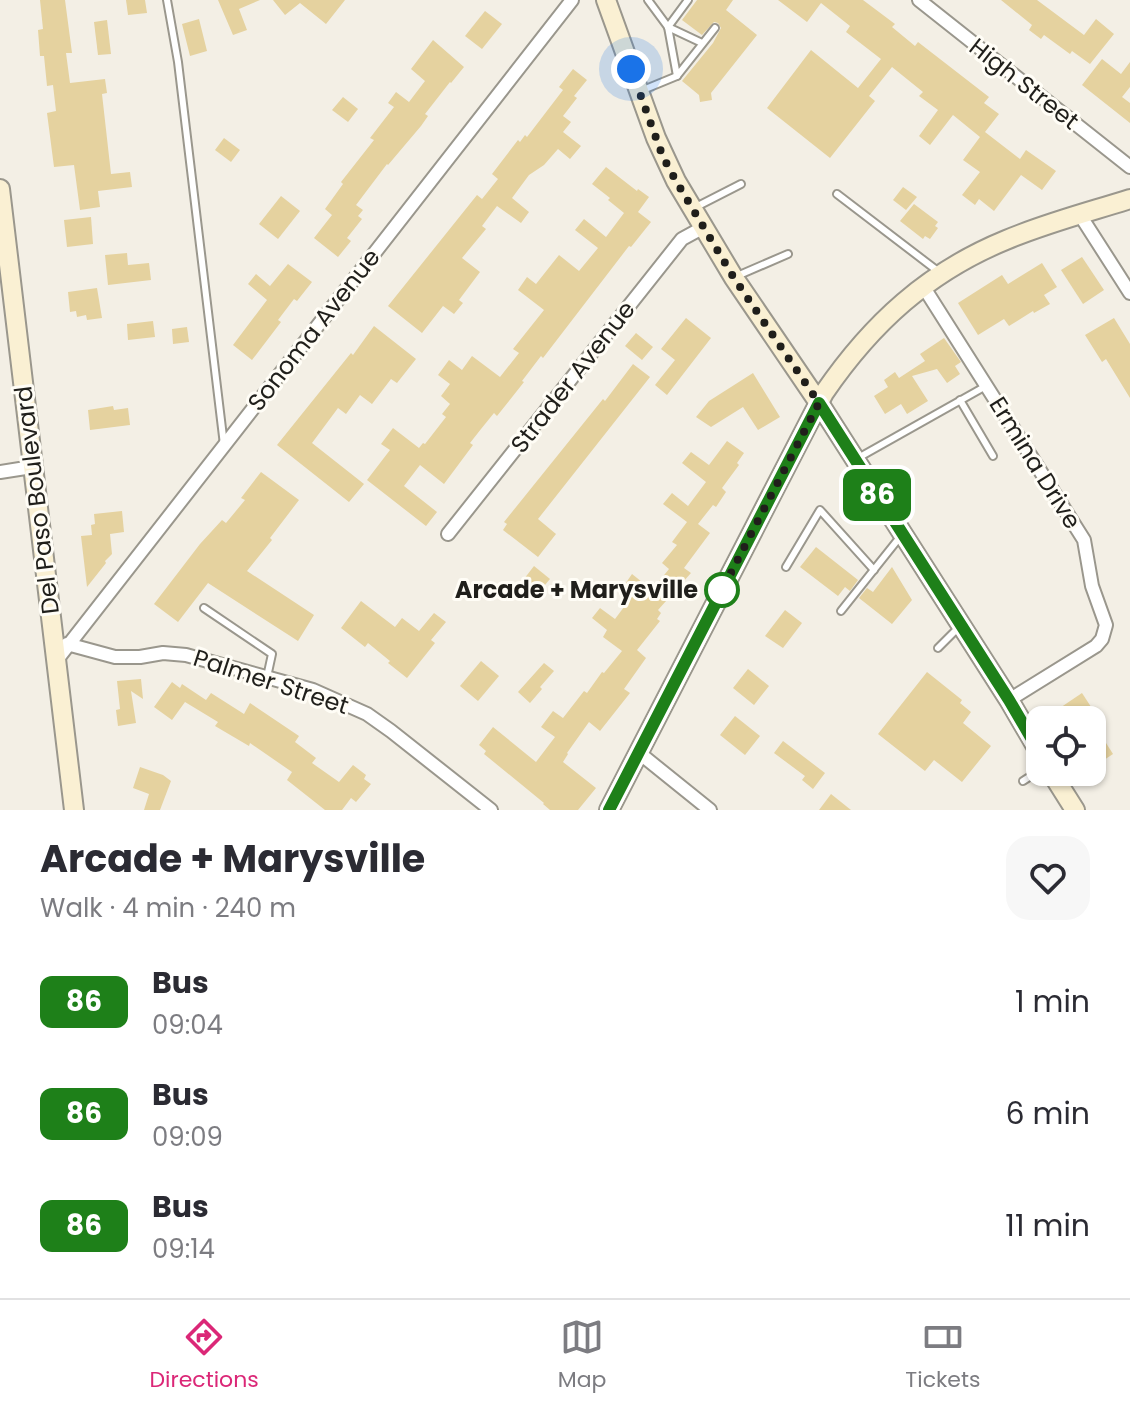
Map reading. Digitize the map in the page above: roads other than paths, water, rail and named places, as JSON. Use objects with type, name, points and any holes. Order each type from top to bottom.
[{"type":"main road","points":[[606,0],[663,157],[692,209],[1026,729]]},
{"type":"main road","name":"Del Paso Boulevard","points":[[0,189],[8,318],[32,467],[74,810]]},
{"type":"main road","points":[[609,810],[819,403],[847,360],[872,330],[923,286],[972,255],[1008,239],[1130,199]]},
{"type":"main road","points":[[1060,786],[1075,810]]},
{"type":"street","name":"Sonoma Avenue","points":[[56,661],[572,0]]},
{"type":"street","name":"High Street","points":[[919,0],[1130,167]]},
{"type":"street","points":[[1080,215],[1130,293]]},
{"type":"street","name":"Strader Avenue","points":[[448,534],[682,239],[704,227]]},
{"type":"street","name":"Ermina Drive","points":[[923,286],[1084,540],[1092,586],[1106,625],[1102,639],[1096,646],[1009,700]]},
{"type":"street","points":[[0,472],[32,467]]},
{"type":"street","name":"Palmer Street","points":[[67,644],[115,657],[163,653],[186,655],[313,690],[367,714],[491,810]]},
{"type":"street","points":[[638,752],[710,810]]},
{"type":"lane","points":[[167,0],[178,62],[224,445]]},
{"type":"lane","points":[[648,0],[668,27],[677,76]]},
{"type":"lane","points":[[668,27],[688,0]]},
{"type":"lane","points":[[668,27],[702,43]]},
{"type":"lane","points":[[639,91],[677,76],[715,28]]},
{"type":"lane","points":[[692,209],[741,184]]},
{"type":"lane","points":[[837,194],[941,274]]},
{"type":"lane","points":[[734,278],[788,254]]},
{"type":"lane","points":[[855,459],[986,386]]},
{"type":"lane","points":[[960,400],[993,456]]},
{"type":"lane","points":[[786,567],[820,510],[874,570]]},
{"type":"lane","points":[[841,611],[902,534]]},
{"type":"lane","points":[[204,608],[272,654],[267,677]]},
{"type":"lane","points":[[938,648],[960,625]]},
{"type":"place","name":"Arcade + Marysville","points":[[722,590]]}]
